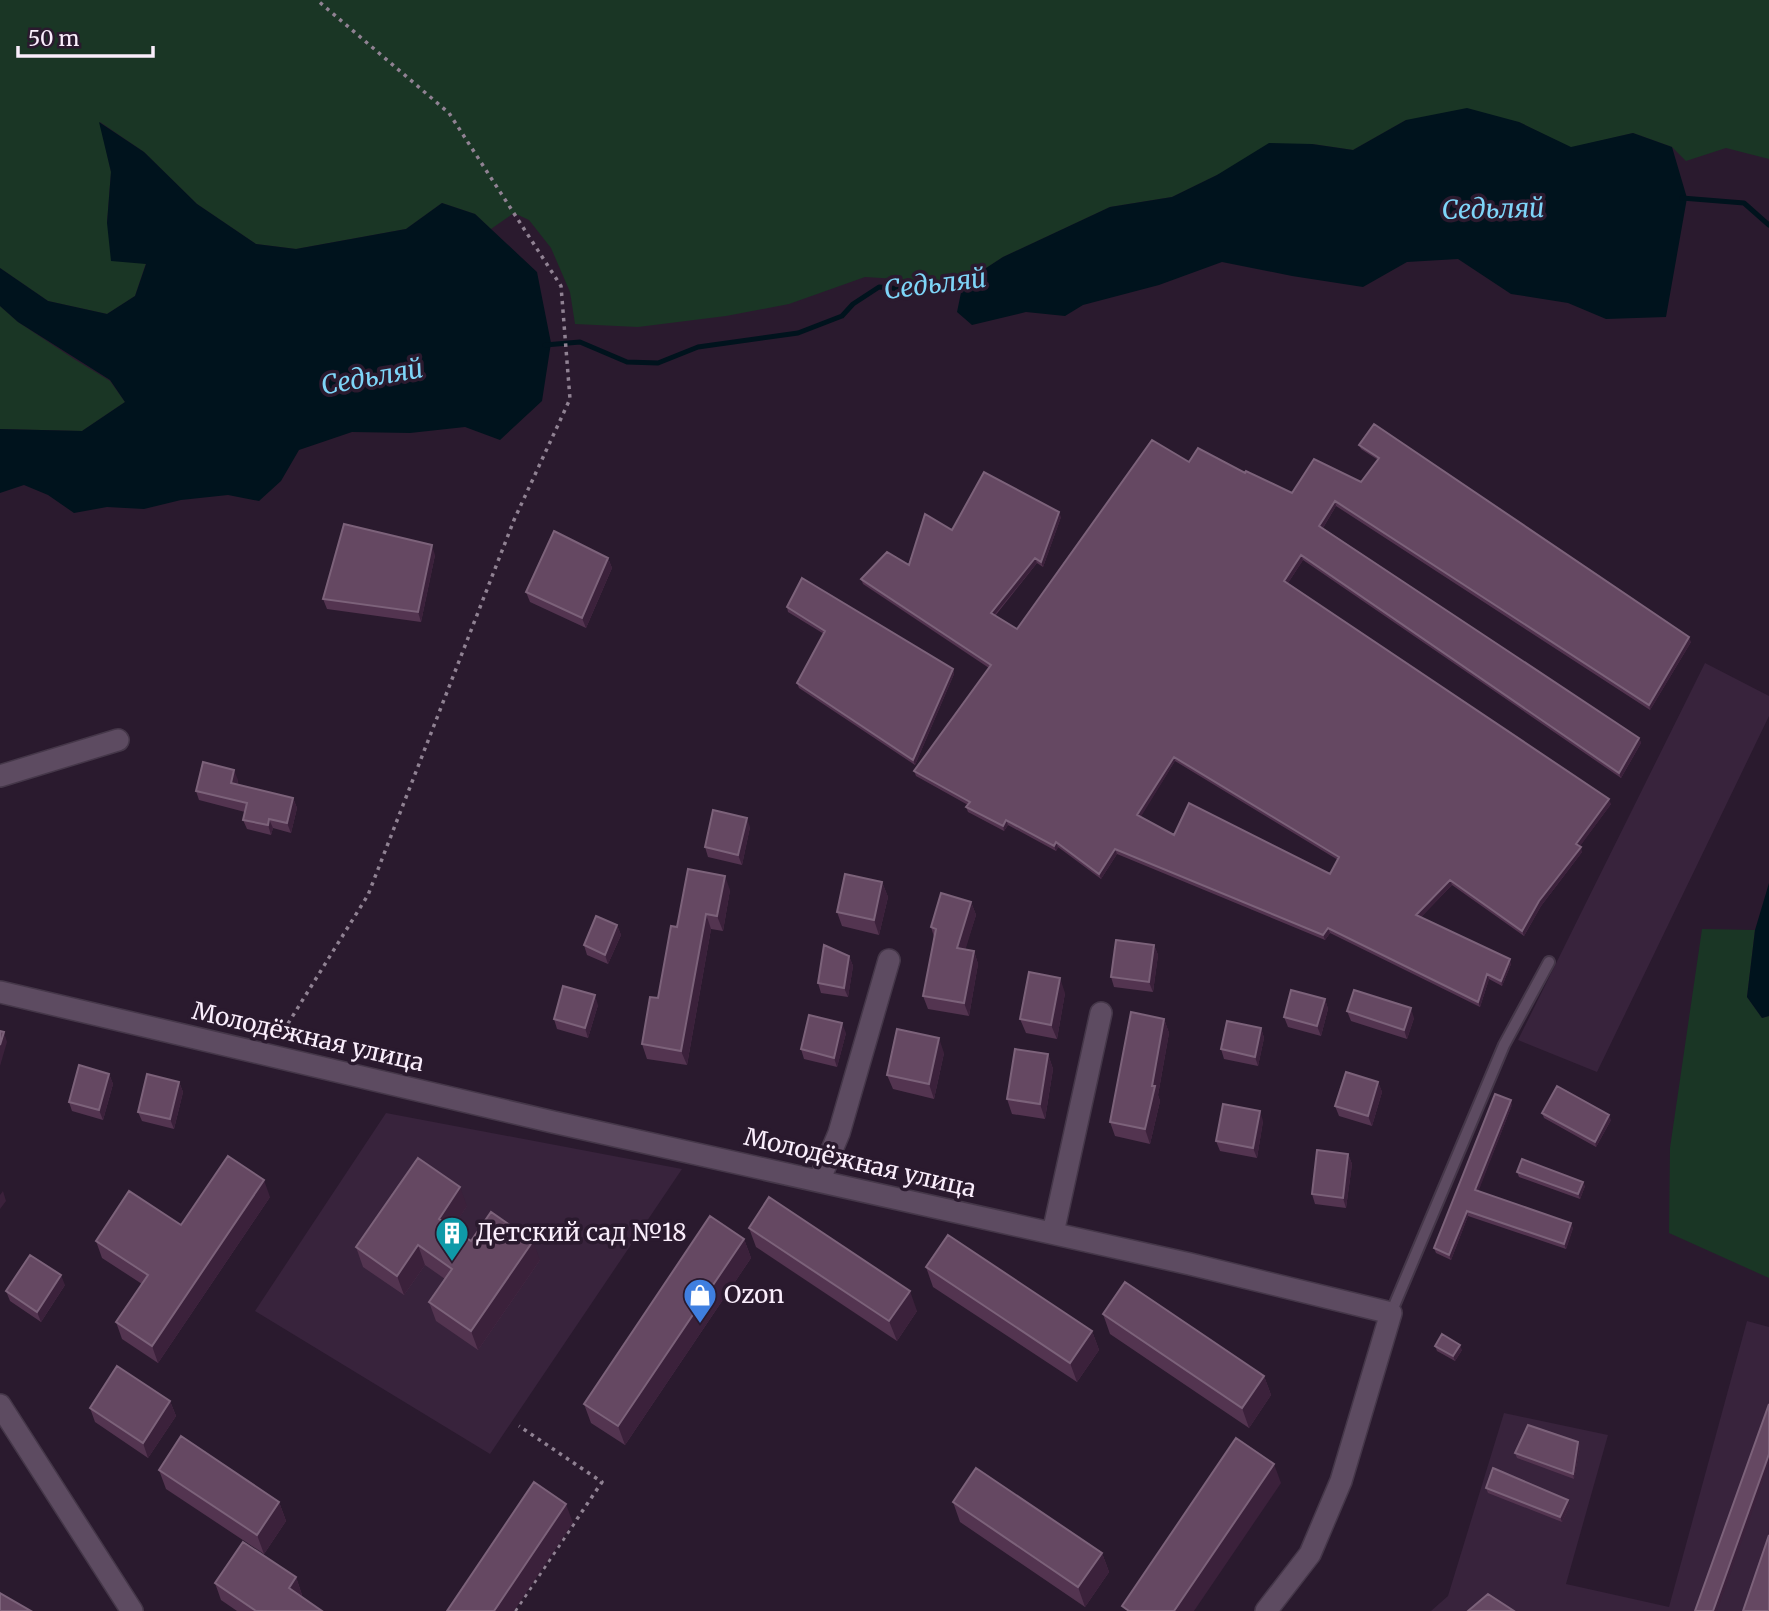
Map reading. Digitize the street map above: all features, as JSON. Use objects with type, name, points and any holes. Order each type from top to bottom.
[{"type":"street","points":[[0,776],[118,740]]},
{"type":"street","points":[[820,1181],[839,1133],[889,960]]},
{"type":"street","name":"Молодёжная улица","points":[[0,992],[1391,1313]]},
{"type":"street","points":[[1053,1233],[1101,1013]]},
{"type":"street","points":[[1266,1611],[1310,1554],[1341,1481],[1391,1313]]},
{"type":"street","points":[[0,1405],[132,1611]]},
{"type":"street","points":[[0,1434],[34,1458]]},
{"type":"lane","points":[[1391,1313],[1504,1045],[1549,962]]},
{"type":"path","points":[[268,1055],[368,895],[514,520],[570,399],[561,286],[449,113],[317,0]]},
{"type":"path","points":[[515,1611],[603,1482],[519,1426]]},
{"type":"shaded area","points":[[1705,663],[1769,696],[1769,716],[1597,1072],[1518,1040]]},
{"type":"shaded area","points":[[386,1113],[682,1169],[490,1454],[255,1311]]},
{"type":"shaded area","points":[[1747,1321],[1769,1327],[1769,1611],[1431,1611],[1448,1596],[1504,1413],[1608,1435],[1566,1584],[1669,1607]]},
{"type":"green space","points":[[0,0],[1769,0],[1769,159],[1726,148],[1686,161],[1672,147],[1633,133],[1571,148],[1519,122],[1406,120],[1353,150],[1312,144],[1217,175],[1172,197],[1110,207],[1003,257],[963,283],[865,277],[789,304],[726,316],[638,327],[575,324],[570,292],[551,248],[529,220],[514,213],[491,229],[475,214],[442,203],[406,229],[296,249],[256,244],[197,204],[144,152],[100,122],[111,172],[107,223],[146,263],[135,296],[107,314],[48,301],[0,268]]},
{"type":"green space","points":[[0,306],[18,322],[110,381],[125,402],[82,431],[0,429]]},
{"type":"green space","points":[[1702,929],[1755,930],[1747,997],[1762,1018],[1769,1016],[1769,1278],[1669,1233],[1670,1148]]},
{"type":"water","points":[[1467,108],[1519,122],[1571,147],[1633,133],[1672,147],[1687,198],[1666,317],[1606,319],[1568,303],[1511,294],[1458,259],[1407,262],[1363,287],[1222,262],[1159,285],[1083,305],[1065,316],[1026,312],[972,325],[957,312],[963,283],[1003,257],[1110,207],[1172,197],[1217,175],[1269,143],[1312,144],[1353,150],[1406,120]]},
{"type":"water","points":[[99,122],[144,152],[197,204],[256,244],[296,249],[406,229],[442,203],[475,214],[537,272],[551,343],[542,401],[500,440],[465,427],[410,433],[352,432],[299,450],[281,481],[259,501],[228,495],[181,500],[144,509],[107,507],[74,513],[48,495],[24,485],[0,493],[0,429],[82,431],[125,402],[110,380],[18,322],[0,306],[0,268],[48,301],[107,314],[135,296],[146,264],[111,261],[107,223],[111,172]]},
{"type":"water","points":[[1769,883],[1769,1016],[1762,1018],[1747,997],[1755,930]]},
{"type":"building","points":[[1374,424],[1689,637],[1649,705],[1335,501],[1319,526],[1639,738],[1619,773],[1301,555],[1284,581],[1609,799],[1576,844],[1581,847],[1539,901],[1522,931],[1450,880],[1416,915],[1510,959],[1501,981],[1487,974],[1478,1002],[1328,928],[1323,935],[1115,849],[1099,874],[1056,842],[1054,846],[1006,820],[1003,826],[966,807],[970,802],[914,771],[991,665],[861,579],[887,552],[909,565],[925,514],[952,530],[984,472],[1059,512],[1041,562],[1035,558],[991,613],[1017,629],[1152,440],[1189,462],[1198,448],[1245,473],[1246,471],[1292,493],[1314,459],[1361,482],[1379,458],[1359,445]],"holes":[[[1174,757],[1339,857],[1330,874],[1189,803],[1174,835],[1137,815]]]},
{"type":"building","points":[[344,524],[432,545],[418,612],[323,599]]},
{"type":"building","points":[[554,531],[608,558],[582,618],[526,592]]},
{"type":"building","points":[[802,578],[953,669],[913,760],[797,683],[825,631],[787,607]]},
{"type":"building","points":[[203,762],[234,770],[231,783],[293,798],[287,823],[269,819],[268,825],[243,820],[247,803],[196,791]]},
{"type":"building","points":[[713,810],[747,818],[738,855],[705,847]]},
{"type":"building","points":[[688,869],[725,876],[717,916],[706,914],[681,1051],[642,1044],[650,997],[658,998],[671,926],[677,927]]},
{"type":"building","points":[[845,874],[882,882],[874,920],[837,912]]},
{"type":"building","points":[[941,893],[971,902],[957,948],[974,951],[964,1003],[923,996],[936,929],[931,927]]},
{"type":"building","points":[[596,916],[617,925],[605,955],[584,945]]},
{"type":"building","points":[[1116,940],[1154,945],[1149,982],[1111,977]]},
{"type":"building","points":[[824,945],[849,956],[844,988],[818,983]]},
{"type":"building","points":[[1029,972],[1060,978],[1051,1025],[1020,1019]]},
{"type":"building","points":[[563,986],[595,995],[585,1028],[554,1019]]},
{"type":"building","points":[[1291,990],[1325,999],[1317,1026],[1284,1017]]},
{"type":"building","points":[[1354,990],[1411,1008],[1404,1030],[1347,1011]]},
{"type":"building","points":[[1131,1012],[1164,1019],[1152,1086],[1155,1086],[1145,1129],[1110,1122]]},
{"type":"building","points":[[809,1015],[842,1023],[834,1058],[801,1049]]},
{"type":"building","points":[[1227,1021],[1261,1028],[1255,1057],[1221,1049]]},
{"type":"building","points":[[897,1029],[939,1038],[929,1084],[887,1075]]},
{"type":"building","points":[[1015,1049],[1048,1054],[1040,1104],[1007,1099]]},
{"type":"building","points":[[79,1065],[109,1074],[99,1110],[69,1102]]},
{"type":"building","points":[[1346,1072],[1378,1082],[1368,1116],[1335,1106]]},
{"type":"building","points":[[147,1074],[179,1082],[170,1119],[138,1112]]},
{"type":"building","points":[[1557,1086],[1609,1115],[1595,1142],[1542,1113]]},
{"type":"building","points":[[1495,1094],[1511,1100],[1475,1190],[1571,1223],[1564,1244],[1467,1211],[1449,1255],[1434,1248]]},
{"type":"building","points":[[1223,1104],[1260,1111],[1253,1148],[1216,1141]]},
{"type":"building","points":[[1317,1150],[1348,1154],[1343,1198],[1312,1194]]},
{"type":"building","points":[[228,1156],[264,1180],[152,1346],[116,1322],[148,1275],[96,1241],[129,1191],[181,1225]]},
{"type":"building","name":"Детский сад №18","points":[[418,1158],[460,1187],[439,1219],[471,1241],[491,1212],[533,1241],[471,1331],[429,1302],[452,1269],[418,1245],[397,1276],[356,1247]]},
{"type":"building","points":[[1522,1159],[1583,1182],[1578,1194],[1517,1172]]},
{"type":"building","points":[[769,1197],[910,1291],[889,1321],[749,1228]]},
{"type":"building","points":[[710,1216],[744,1239],[618,1426],[584,1404]]},
{"type":"building","points":[[948,1235],[1092,1331],[1070,1363],[926,1267]]},
{"type":"building","points":[[30,1255],[61,1275],[37,1312],[6,1291]]},
{"type":"building","points":[[1125,1282],[1264,1376],[1242,1408],[1103,1314]]},
{"type":"building","points":[[1442,1334],[1460,1345],[1453,1356],[1435,1346]]},
{"type":"building","points":[[117,1366],[170,1401],[143,1443],[90,1408]]},
{"type":"building","points":[[1769,1404],[1769,1454],[1713,1611],[1695,1611]]},
{"type":"building","points":[[1528,1425],[1578,1442],[1573,1474],[1515,1453]]},
{"type":"building","points":[[181,1436],[279,1502],[257,1535],[159,1470]]},
{"type":"building","points":[[1236,1438],[1274,1464],[1174,1611],[1129,1611],[1122,1606]]},
{"type":"building","points":[[976,1468],[1102,1553],[1078,1587],[953,1502]]},
{"type":"building","points":[[1493,1468],[1568,1500],[1560,1517],[1486,1488]]},
{"type":"building","points":[[534,1482],[566,1504],[494,1611],[447,1611]]},
{"type":"building","points":[[1769,1535],[1769,1611],[1743,1611]]},
{"type":"building","points":[[243,1542],[296,1577],[289,1588],[322,1611],[256,1611],[215,1583]]},
{"type":"building","points":[[0,1593],[31,1611],[0,1611]]},
{"type":"building","points":[[1488,1594],[1514,1611],[1468,1611]]},
{"type":"waterway","name":"Седьляй","points":[[1682,198],[1744,203],[1769,225]]},
{"type":"waterway","name":"Седьляй","points":[[545,345],[580,342],[627,362],[658,363],[698,347],[798,333],[842,316],[853,304],[879,287],[914,290],[967,282]]},
{"type":"place","name":"Детский сад №18","points":[[452,1263]]},
{"type":"place","name":"Ozon","points":[[700,1325]]}]
